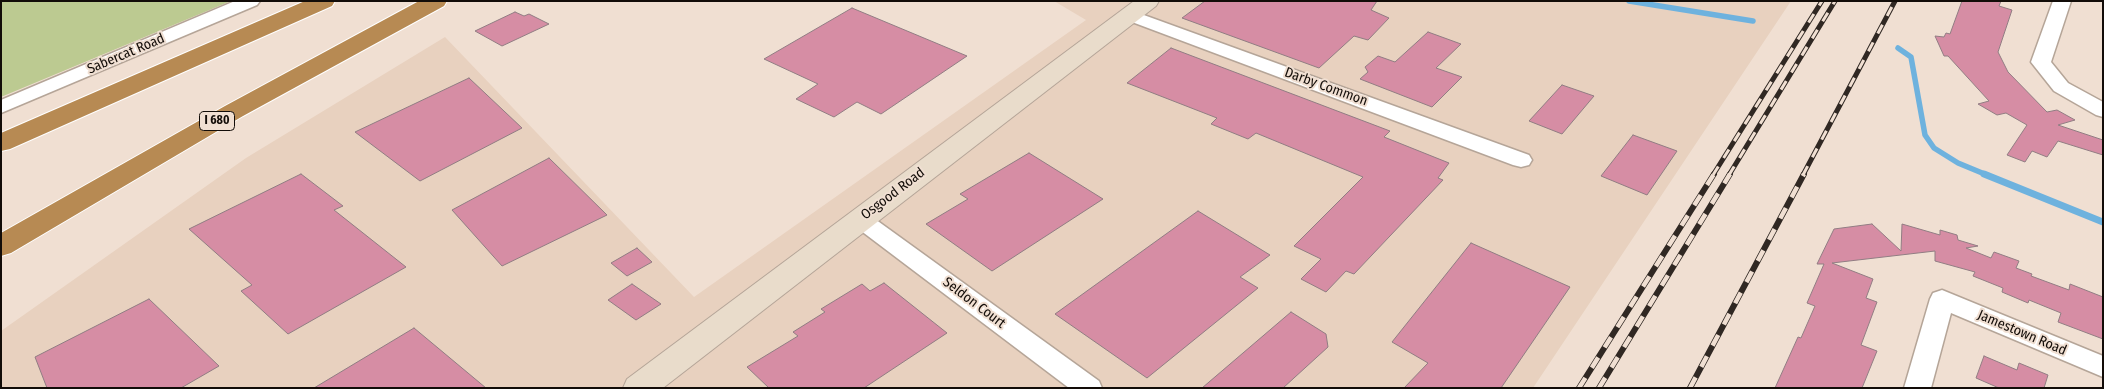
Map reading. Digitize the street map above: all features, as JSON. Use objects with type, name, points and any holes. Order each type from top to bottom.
[{"type":"highway","points":[[1,143],[324,1]]},
{"type":"highway","name":"I 680","points":[[1,246],[243,106],[436,1]]},
{"type":"main road","name":"Osgood Road","points":[[639,388],[1139,8]]},
{"type":"street","name":"Sabercat Road","points":[[1,107],[250,1]]},
{"type":"street","points":[[2062,1],[2041,62],[2061,87],[2103,111]]},
{"type":"street","name":"Darby Common","points":[[1139,8],[1521,160]]},
{"type":"street","name":"Seldon Court","points":[[860,219],[1088,388]]},
{"type":"street","name":"Jamestown Road","points":[[1917,388],[1942,299],[2103,367]]},
{"type":"shaded area","points":[[1054,1],[1791,1],[1533,388],[1,388],[1,331],[246,158],[445,37],[694,297],[1086,20]]},
{"type":"green space","points":[[1,1],[231,1],[1,97]]},
{"type":"building","points":[[1205,1],[1377,1],[1371,10],[1389,18],[1368,40],[1354,36],[1319,68],[1182,18]]},
{"type":"building","points":[[1962,1],[2001,1],[1999,6],[2012,10],[1998,52],[2008,72],[2047,112],[2057,110],[2075,120],[2058,125],[2103,140],[2103,155],[2058,141],[2047,157],[2032,151],[2025,162],[2007,155],[2027,125],[2006,113],[1997,115],[1978,104],[1989,101],[1948,56],[1944,56],[1935,36],[1944,37],[1946,33],[1950,34]]},
{"type":"building","points":[[852,8],[967,56],[881,114],[857,102],[834,117],[796,99],[818,84],[764,59]]},
{"type":"building","points":[[515,12],[524,16],[529,14],[549,24],[502,46],[475,31]]},
{"type":"building","points":[[1428,32],[1461,44],[1436,68],[1462,77],[1432,107],[1360,79],[1368,72],[1365,67],[1378,56],[1395,62]]},
{"type":"building","points":[[1171,48],[1390,131],[1384,137],[1449,163],[1438,178],[1443,180],[1354,274],[1346,271],[1326,292],[1301,279],[1321,259],[1294,246],[1363,177],[1256,133],[1248,139],[1211,124],[1217,118],[1127,83]]},
{"type":"building","points":[[469,78],[522,128],[420,181],[355,132]]},
{"type":"building","points":[[1562,85],[1594,96],[1562,134],[1529,121]]},
{"type":"building","points":[[1633,135],[1677,151],[1647,195],[1601,176]]},
{"type":"building","points":[[1029,153],[1103,199],[992,271],[926,224],[968,199],[960,194]]},
{"type":"building","points":[[549,158],[607,215],[502,266],[452,210]]},
{"type":"building","points":[[301,174],[343,206],[334,210],[406,267],[288,334],[241,291],[252,285],[189,229]]},
{"type":"building","points":[[1198,211],[1270,255],[1240,277],[1258,288],[1147,378],[1055,314]]},
{"type":"building","points":[[1872,224],[1901,251],[1902,224],[1940,235],[1940,230],[1957,235],[1958,240],[1978,246],[1966,248],[1991,258],[1994,252],[2019,261],[2016,268],[2032,274],[2031,276],[2069,290],[2070,284],[2103,297],[2103,339],[2058,322],[2061,313],[2029,300],[2028,303],[2002,292],[2003,288],[1973,276],[1975,272],[1935,261],[1935,251],[1832,263],[1873,279],[1866,298],[1877,302],[1861,345],[1877,351],[1862,388],[1775,388],[1798,337],[1801,338],[1815,306],[1807,303],[1824,264],[1817,264],[1834,229]]},
{"type":"building","points":[[1471,243],[1570,287],[1501,388],[1404,388],[1428,363],[1392,342]]},
{"type":"building","points":[[637,248],[652,262],[627,276],[611,263]]},
{"type":"building","points":[[884,283],[947,333],[864,388],[769,388],[747,367],[798,336],[793,332],[825,312],[821,309],[862,284],[870,291]]},
{"type":"building","points":[[632,284],[661,304],[636,320],[608,300]]},
{"type":"building","points":[[149,299],[219,366],[181,388],[47,388],[35,357]]},
{"type":"building","points":[[1291,312],[1326,334],[1328,347],[1283,388],[1202,388]]},
{"type":"building","points":[[414,328],[486,388],[314,388]]},
{"type":"building","points":[[1984,356],[2017,370],[2019,363],[2048,375],[2044,388],[1999,388],[1976,378]]},
{"type":"waterway","points":[[1629,1],[1753,21]]},
{"type":"waterway","points":[[1898,48],[1911,57],[1925,135],[1934,148],[1958,163],[1987,175]]},
{"type":"waterway","points":[[1984,174],[2103,222]]},
{"type":"railway","points":[[1713,175],[1822,1]]},
{"type":"railway","points":[[1729,175],[1835,1]]},
{"type":"railway","points":[[1803,175],[1895,1]]},
{"type":"railway","points":[[1579,388],[1714,174]]},
{"type":"railway","points":[[1599,388],[1730,174]]},
{"type":"railway","points":[[1690,388],[1804,174]]}]
